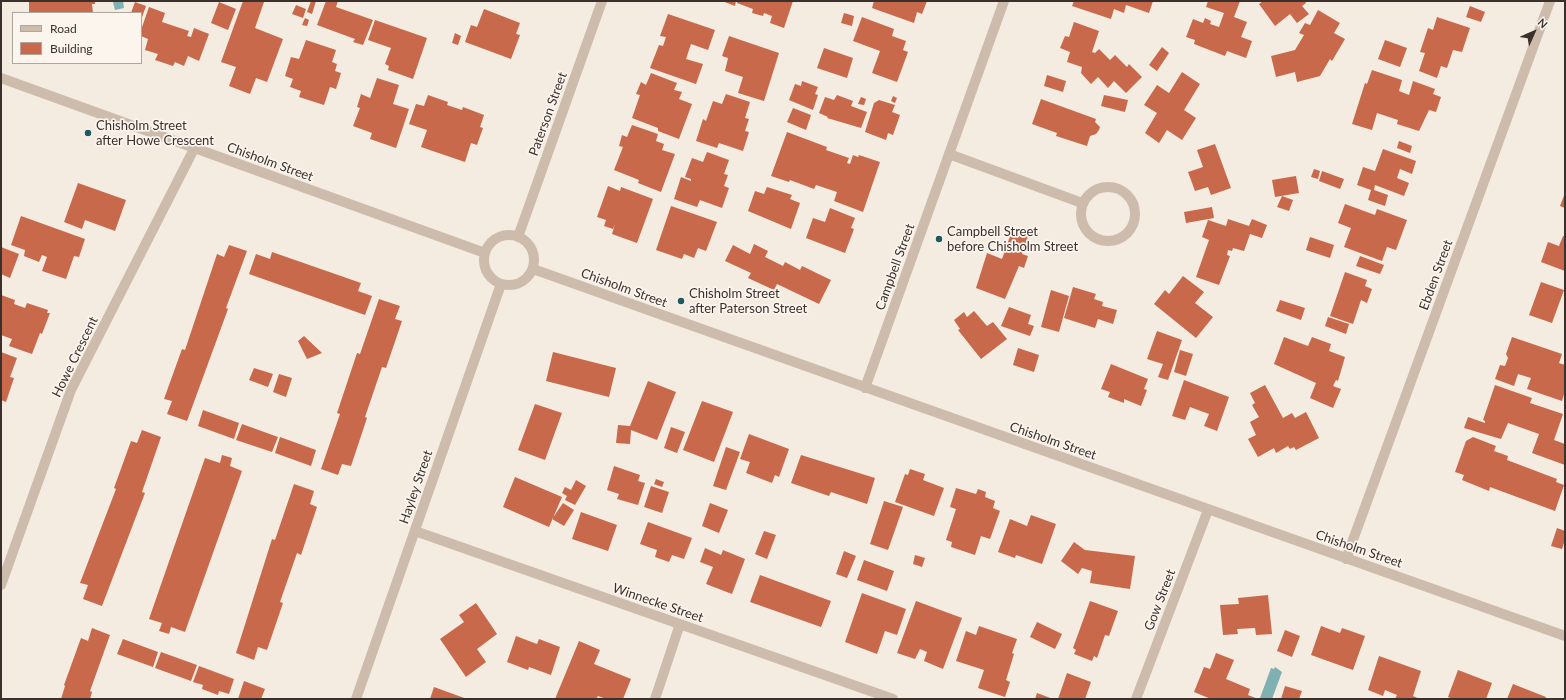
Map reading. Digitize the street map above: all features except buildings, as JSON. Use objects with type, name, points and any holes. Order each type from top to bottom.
[{"type":"street","name":"Paterson Street","points":[[518,237],[602,1]]},
{"type":"street","name":"Campbell Street","points":[[865,388],[1004,1]]},
{"type":"street","name":"Ebden Street","points":[[1346,559],[1550,1]]},
{"type":"street","name":"Chisholm Street","points":[[1,78],[194,149],[485,252]]},
{"type":"street","name":"Howe Crescent","points":[[1,585],[71,390],[194,149]]},
{"type":"street","points":[[949,154],[1082,203]]},
{"type":"street","points":[[1103,187],[1112,187],[1120,190],[1127,195],[1132,202],[1135,211],[1131,229],[1117,240],[1099,240],[1091,236],[1081,221],[1082,203],[1094,190],[1103,187]]},
{"type":"street","points":[[502,236],[518,237],[525,240],[534,253],[533,269],[524,282],[509,286],[501,284],[489,275],[484,260],[485,252],[489,245],[502,236]]},
{"type":"street","name":"Chisholm Street","points":[[533,269],[1565,636]]},
{"type":"street","name":"Hayley Street","points":[[356,699],[501,284]]},
{"type":"street","name":"Gow Street","points":[[1136,699],[1208,510]]},
{"type":"street","name":"Winnecke Street","points":[[414,531],[893,699]]},
{"type":"street","points":[[655,699],[680,624]]},
{"type":"water","points":[[110,1],[123,1],[124,8],[115,10],[113,2]]},
{"type":"water","points":[[1275,667],[1282,672],[1272,699],[1260,698],[1271,668],[1274,669]]},
{"type":"place","name":"Chisholm Street after Howe Crescent","points":[[88,133]]},
{"type":"place","name":"Campbell Street before Chisholm Street","points":[[939,239]]},
{"type":"place","name":"Chisholm Street after Paterson Street","points":[[681,301]]}]
